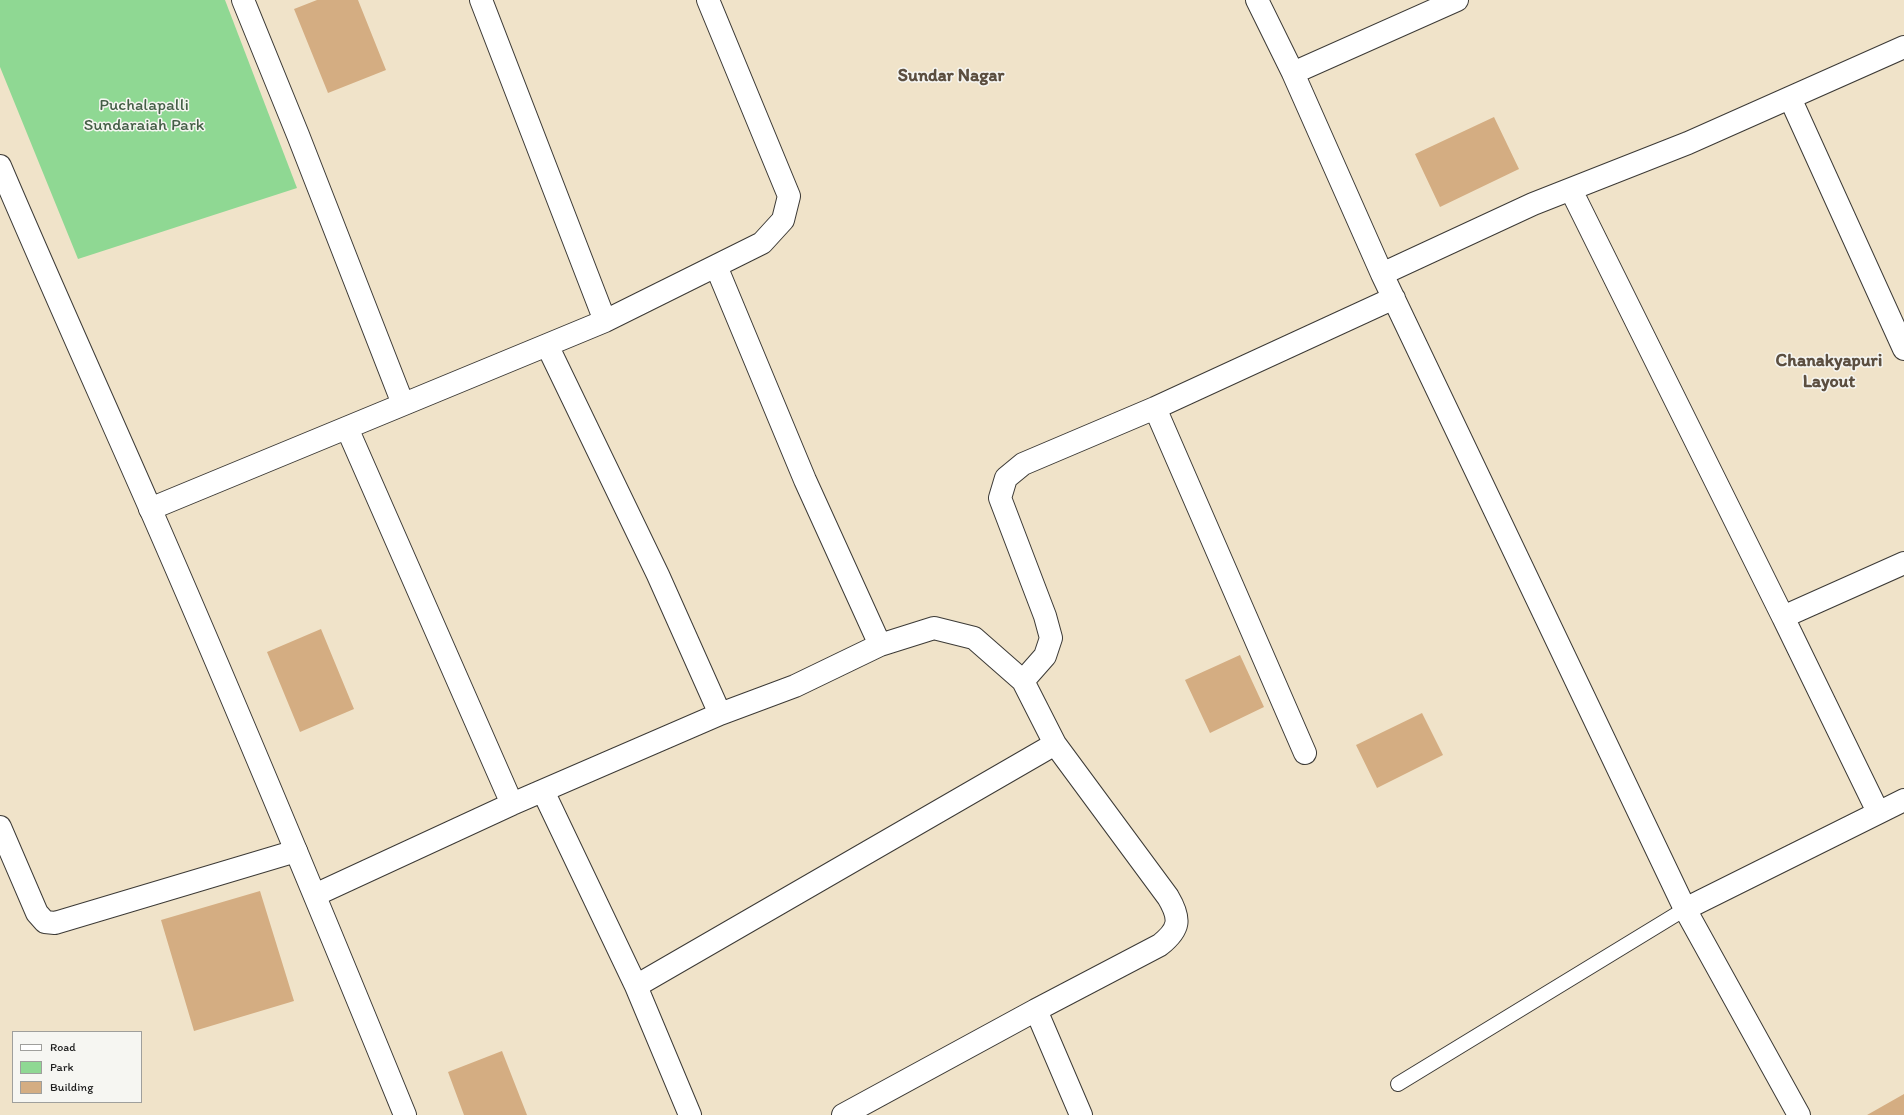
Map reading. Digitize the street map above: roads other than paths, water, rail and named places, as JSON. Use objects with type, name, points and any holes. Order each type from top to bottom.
[{"type":"street","points":[[242,0],[298,134],[403,404]]},
{"type":"street","points":[[481,0],[605,321]]},
{"type":"street","points":[[150,509],[605,321],[762,243],[783,220],[789,196],[708,0]]},
{"type":"street","points":[[1257,0],[1293,73],[1382,274],[1684,909],[1799,1115]]},
{"type":"street","points":[[1293,73],[1457,0]]},
{"type":"street","points":[[1382,274],[1533,204],[1688,143],[1904,47]]},
{"type":"street","points":[[1790,98],[1904,349]]},
{"type":"street","points":[[0,166],[65,318],[150,509],[315,895],[405,1115]]},
{"type":"street","points":[[1571,190],[1878,812]]},
{"type":"street","points":[[716,266],[804,480],[880,645]]},
{"type":"street","points":[[1023,681],[1045,656],[1051,638],[1045,616],[1000,498],[1006,478],[1023,464],[1155,408],[1394,298]]},
{"type":"street","points":[[547,346],[658,576],[720,714]]},
{"type":"street","points":[[1155,408],[1305,753]]},
{"type":"street","points":[[347,428],[512,804]]},
{"type":"street","points":[[1783,617],[1904,563]]},
{"type":"street","points":[[315,895],[512,804],[720,714],[795,686],[880,645],[934,628],[974,638],[1023,681],[1055,744],[1168,897],[1176,911],[1176,923],[1171,936],[1160,945],[1036,1010],[843,1115]]},
{"type":"street","points":[[636,986],[1055,744]]},
{"type":"street","points":[[543,791],[636,986],[690,1115]]},
{"type":"street","points":[[1684,909],[1878,812],[1904,801]]},
{"type":"street","points":[[0,828],[37,913],[45,922],[55,923],[296,851]]},
{"type":"street","points":[[1036,1010],[1081,1115]]},
{"type":"lane","points":[[1398,1084],[1684,909]]},
{"type":"district","name":"Sundar Nagar","points":[[951,76]]},
{"type":"district","name":"Chanakyapuri Layout","points":[[1829,371]]},
{"type":"park label","name":"Puchalapalli Sundaraiah Park","points":[[144,116]]}]
